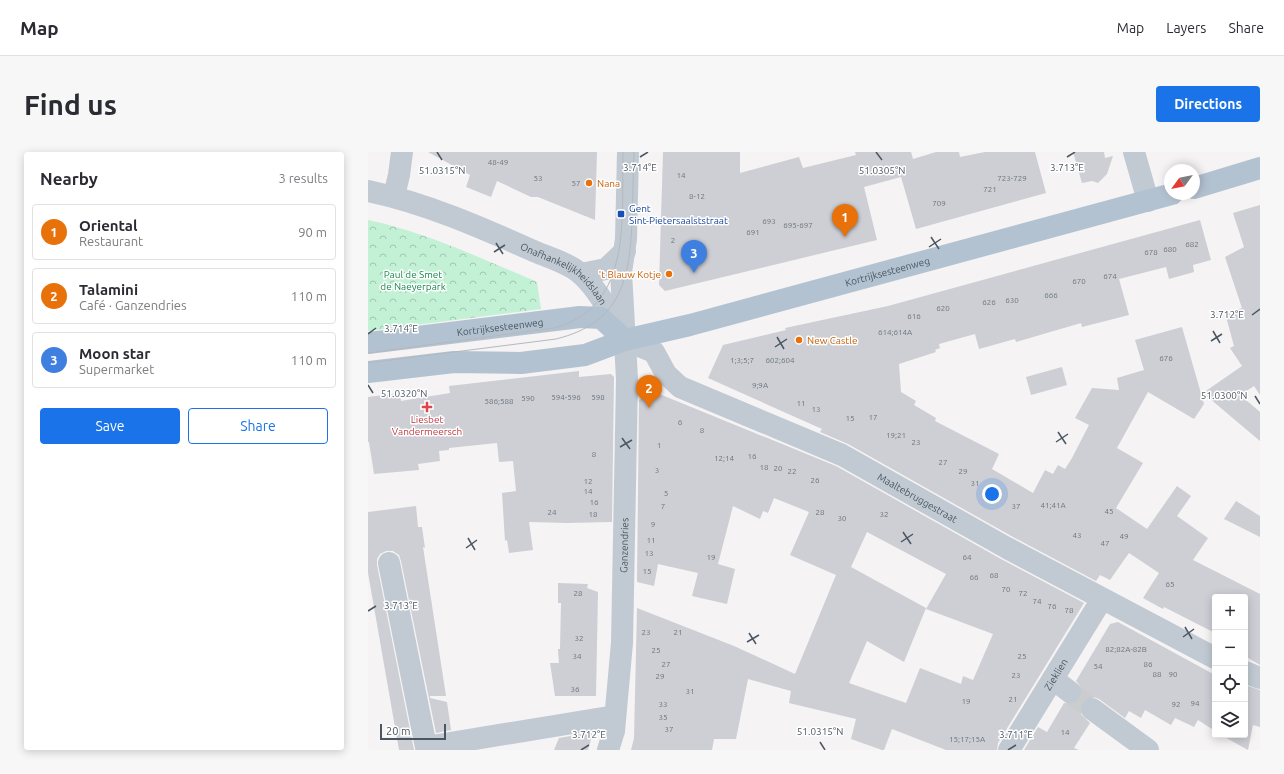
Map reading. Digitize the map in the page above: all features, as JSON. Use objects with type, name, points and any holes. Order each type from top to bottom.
[{"type":"main road","points":[[1200,186],[1260,168]]},
{"type":"main road","name":"Kortrijksesteenweg","points":[[368,372],[454,362],[521,362],[581,355],[625,340],[690,325],[1164,196]]},
{"type":"main road","name":"Kortrijksesteenweg","points":[[368,343],[580,317],[601,318],[625,340]]},
{"type":"street","points":[[394,196],[402,152]]},
{"type":"street","name":"Ganzendries","points":[[608,750],[614,730],[622,643],[627,379],[621,285],[624,251],[628,152]]},
{"type":"street","points":[[1134,152],[1148,201]]},
{"type":"street","name":"Onafhankelijkheidslaan","points":[[368,191],[394,196],[483,228],[581,274],[601,298],[625,340]]},
{"type":"street","points":[[581,274],[606,269],[624,251]]},
{"type":"street","name":"Maaltebruggestraat","points":[[625,340],[654,352],[666,374],[680,387],[842,455],[1102,599],[1212,656]]},
{"type":"street","points":[[390,563],[426,747],[615,716]]},
{"type":"street","name":"Zieklien","points":[[1009,750],[1102,599]]},
{"type":"street","points":[[1248,673],[1260,678]]},
{"type":"street","points":[[1053,679],[1070,692]]},
{"type":"street","points":[[1092,709],[1148,750]]},
{"type":"green space","name":"Paul de Smet de Naeyerpark","points":[[368,220],[432,239],[475,255],[537,282],[541,309],[368,331]]},
{"type":"building","points":[[428,152],[597,152],[595,220],[538,197],[531,197],[497,181],[491,197],[466,187],[470,175]]},
{"type":"building","points":[[663,152],[740,152],[740,173],[799,157],[803,168],[856,155],[855,152],[911,152],[913,159],[936,152],[959,152],[960,157],[985,152],[1035,152],[1046,193],[916,229],[901,177],[864,187],[877,240],[665,291],[659,285]]},
{"type":"building","points":[[1073,152],[1104,152],[1105,158],[1113,156],[1107,174],[1098,183],[1092,181],[1082,183]]},
{"type":"building","points":[[1260,205],[1260,395],[1254,386],[1240,395],[1260,412],[1260,441],[1203,393],[1242,366],[1230,348],[1234,346],[1225,313],[1242,308],[1225,257],[1244,247],[1233,213]]},
{"type":"building","points":[[1200,220],[1211,260],[1193,265],[1194,272],[1169,279],[1166,267],[1119,279],[1129,315],[1082,327],[1081,323],[1016,342],[1015,339],[979,349],[975,334],[939,344],[940,348],[935,350],[936,352],[899,364],[901,392],[916,401],[914,405],[936,418],[935,421],[999,454],[992,469],[1033,493],[1045,470],[1053,474],[1058,465],[1065,469],[1072,458],[1089,425],[1075,418],[1092,388],[1119,390],[1117,378],[1144,370],[1135,340],[1182,327],[1204,404],[1194,419],[1148,392],[1117,448],[1143,463],[1116,508],[1147,529],[1177,486],[1191,496],[1177,516],[1208,538],[1193,560],[1260,594],[1260,665],[1248,658],[1248,594],[1212,594],[1212,631],[1143,598],[1159,573],[1129,553],[1110,580],[1100,575],[1096,581],[1013,537],[848,444],[820,432],[822,429],[708,378],[723,345],[786,330],[785,328],[888,306]]},
{"type":"building","points":[[1062,367],[1067,385],[1031,395],[1026,377]]},
{"type":"building","points":[[579,371],[579,377],[611,374],[614,377],[612,522],[529,522],[533,550],[509,553],[507,540],[505,541],[502,493],[516,491],[513,461],[499,462],[497,443],[449,448],[449,450],[439,451],[440,461],[418,464],[419,470],[374,474],[368,442],[368,397],[400,393],[401,401],[450,393],[449,386]]},
{"type":"building","points":[[652,391],[836,466],[1001,559],[1084,603],[998,743],[997,750],[946,750],[892,729],[884,750],[882,750],[851,739],[856,719],[789,703],[791,691],[748,679],[736,739],[714,739],[712,750],[631,750],[634,738],[637,608],[734,646],[795,674],[836,575],[790,555],[809,512],[774,498],[768,513],[763,511],[760,519],[733,506],[718,564],[735,569],[727,604],[692,596],[698,573],[658,564],[654,586],[637,582],[639,400]],"holes":[[[867,532],[946,574],[926,609],[993,634],[973,680],[963,676],[961,684],[920,668],[906,703],[849,683],[867,641],[904,662],[926,608],[851,567]]]},
{"type":"building","points":[[1236,501],[1260,516],[1260,537],[1224,519]]},
{"type":"building","points":[[416,506],[418,527],[422,527],[425,548],[423,547],[446,696],[430,696],[430,698],[447,702],[451,730],[436,733],[401,561],[399,555],[393,551],[386,551],[380,554],[377,559],[377,565],[414,750],[399,750],[368,573],[368,512]]},
{"type":"building","points":[[558,583],[588,584],[587,588],[598,592],[596,696],[555,696],[550,663],[559,663],[558,649],[560,649],[561,603],[558,603]]},
{"type":"building","points":[[1118,622],[1212,673],[1212,729],[1198,720],[1194,727],[1175,718],[1171,725],[1145,710],[1141,718],[1129,711],[1125,718],[1099,699],[1087,697],[1082,701],[1080,707],[1081,714],[1090,723],[1074,748],[1079,750],[1024,750],[1038,727],[1047,732],[1064,703],[1074,704],[1080,699],[1082,688],[1076,681],[1110,624]]},
{"type":"building","points":[[1248,686],[1260,690],[1260,727],[1253,725],[1248,750],[1226,738],[1248,738]]},
{"type":"building","points":[[593,732],[588,750],[554,750],[559,738]]},
{"type":"tunnel","points":[[1070,692],[1092,709]]},
{"type":"tram line","points":[[368,353],[554,328],[580,317],[598,301],[610,280],[618,256],[623,204],[623,152]]},
{"type":"tram line","points":[[368,363],[556,339],[578,332],[595,322],[608,310],[618,296],[624,279],[631,241],[634,152]]},
{"type":"place","name":"Nana","points":[[589,183]]},
{"type":"place","name":"Gent Sint-Pietersaalststraat","points":[[621,214]]},
{"type":"place","name":"Oriental","points":[[845,237]]},
{"type":"place","name":"Moon star","points":[[694,273]]},
{"type":"place","name":"'t Blauw Kotje","points":[[669,274]]},
{"type":"place","name":"New Castle","points":[[799,340]]},
{"type":"place","name":"Liesbet Vandermeersch","points":[[427,407]]},
{"type":"place","name":"Talamini","points":[[649,408]]}]
